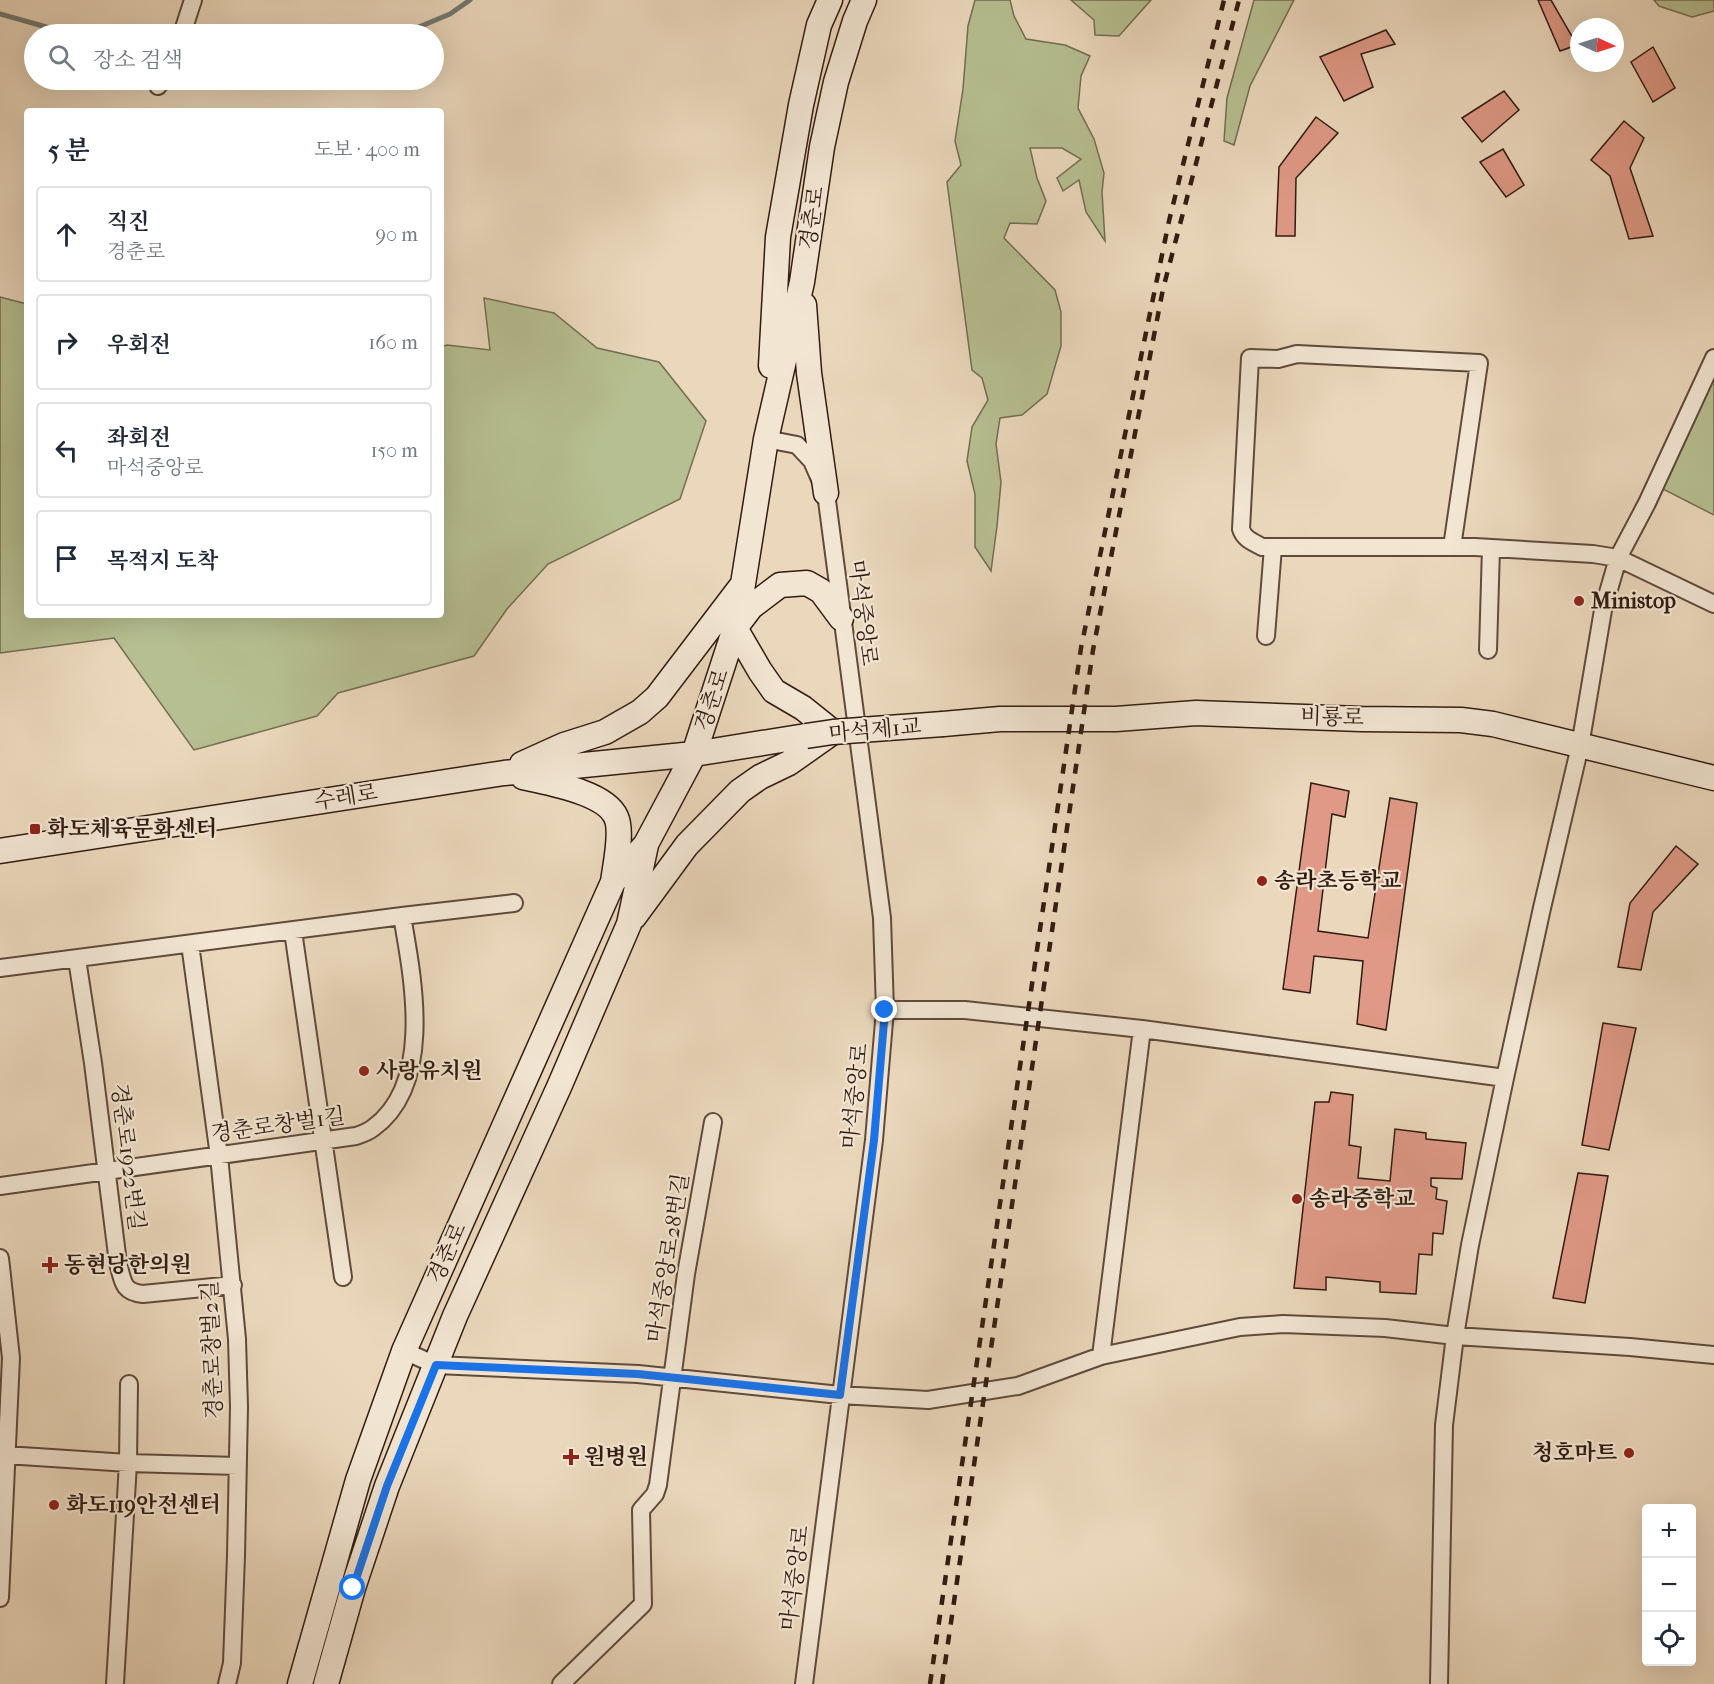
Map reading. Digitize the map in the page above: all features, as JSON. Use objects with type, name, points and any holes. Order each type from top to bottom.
[{"type":"street","points":[[185,24],[193,0]]},
{"type":"street","name":"경춘로","points":[[766,439],[778,237],[801,105],[819,25],[830,0]]},
{"type":"street","name":"경춘로","points":[[300,1684],[358,1480],[404,1351],[613,882],[646,844],[694,754],[735,628],[766,439],[802,282],[826,125],[836,82],[864,0]]},
{"type":"street","points":[[802,282],[809,373],[826,493]]},
{"type":"street","points":[[1452,547],[1479,363],[1297,354],[1278,359],[1250,358],[1241,530],[1243,535],[1262,547],[1452,547],[1593,554],[1618,558],[1714,604]]},
{"type":"street","points":[[1438,1684],[1444,1425],[1455,1336],[1470,1245],[1539,919],[1580,747],[1603,610],[1618,558],[1647,503],[1714,358]]},
{"type":"street","name":"마석중앙로","points":[[766,439],[797,445],[812,461],[826,493],[882,918],[885,1010],[874,1140],[804,1684]]},
{"type":"street","points":[[1266,636],[1274,546]]},
{"type":"street","points":[[1488,650],[1491,548]]},
{"type":"street","points":[[629,924],[687,845],[740,791],[760,777],[789,763],[833,732],[803,708],[774,691],[735,628],[751,607],[780,585],[807,583],[821,591],[841,618]]},
{"type":"street","points":[[504,773],[564,745],[605,732],[640,712],[671,680],[743,584]]},
{"type":"street","name":"비룡로","points":[[943,724],[1000,719],[1116,719],[1196,713],[1461,720],[1493,724],[1714,778]]},
{"type":"street","name":"마석제1교","points":[[694,754],[833,732],[943,724]]},
{"type":"street","name":"수레로","points":[[0,851],[504,773],[694,754]]},
{"type":"street","points":[[504,773],[573,789],[598,799],[616,816],[618,835],[613,882]]},
{"type":"street","name":"경춘로","points":[[326,1684],[353,1588],[383,1497],[455,1316],[559,1087],[629,924],[646,844]]},
{"type":"street","points":[[0,969],[514,903]]},
{"type":"street","name":"경춘로창벌1길","points":[[0,1186],[356,1136],[373,1128],[390,1111],[404,1089],[413,1050],[412,970],[402,916]]},
{"type":"street","points":[[293,931],[343,1277]]},
{"type":"street","name":"경춘로창벌2길","points":[[190,944],[219,1156],[237,1339],[238,1466],[233,1645],[232,1664],[227,1684]]},
{"type":"street","name":"경춘로1922번길","points":[[77,959],[118,1263],[124,1286],[132,1293],[143,1294],[233,1285]]},
{"type":"street","points":[[885,1010],[965,1010],[1142,1029],[1505,1078]]},
{"type":"street","points":[[1101,1356],[1142,1029]]},
{"type":"street","name":"마석중앙로28번길","points":[[561,1684],[643,1604],[641,1510],[655,1494],[658,1485],[686,1274],[713,1122]]},
{"type":"street","points":[[0,1258],[6,1358],[6,1455],[0,1598]]},
{"type":"street","points":[[404,1351],[436,1365],[672,1377],[840,1395],[928,1400],[966,1396],[1018,1386],[1101,1356],[1240,1327],[1283,1324],[1385,1328],[1455,1336],[1630,1347],[1714,1355]]},
{"type":"street","points":[[115,1684],[128,1463],[129,1384]]},
{"type":"street","points":[[6,1455],[128,1463],[238,1466]]},
{"type":"green space","points":[[975,0],[1010,0],[1014,16],[1026,39],[1065,45],[1090,56],[1081,76],[1078,108],[1094,139],[1104,173],[1102,192],[1105,241],[1086,212],[1079,180],[1063,191],[1057,178],[1081,159],[1062,148],[1030,148],[1037,178],[1046,201],[1037,224],[1010,223],[1004,238],[1055,290],[1061,312],[1061,346],[1047,394],[1022,415],[1000,418],[996,444],[1001,482],[991,571],[975,547],[975,494],[967,461],[972,427],[988,400],[982,378],[972,370],[947,182],[961,165],[955,141],[963,89],[968,26]]},
{"type":"green space","points":[[1071,0],[1151,0],[1119,36],[1095,35],[1094,20]]},
{"type":"green space","points":[[1254,0],[1294,0],[1250,86],[1234,145],[1224,141],[1227,98]]},
{"type":"green space","points":[[1654,0],[1714,0],[1714,11],[1692,17],[1659,6]]},
{"type":"green space","points":[[0,297],[24,303],[24,618],[444,618],[444,346],[490,350],[484,298],[554,313],[597,348],[659,362],[706,421],[680,499],[548,564],[507,609],[474,656],[338,693],[317,716],[194,750],[114,638],[0,653]]},
{"type":"green space","points":[[1714,358],[1714,515],[1655,485]]},
{"type":"building","points":[[1538,0],[1551,0],[1570,33],[1570,47],[1560,51]]},
{"type":"building","points":[[1386,30],[1395,44],[1361,54],[1373,87],[1344,101],[1320,57]]},
{"type":"building","points":[[1653,47],[1675,88],[1653,102],[1631,62]]},
{"type":"building","points":[[1504,91],[1519,110],[1482,142],[1462,118]]},
{"type":"building","points":[[1316,117],[1338,133],[1296,178],[1295,236],[1276,236],[1279,167]]},
{"type":"building","points":[[1624,121],[1644,138],[1630,168],[1653,236],[1629,239],[1610,176],[1591,160]]},
{"type":"building","points":[[1503,149],[1524,185],[1506,197],[1480,162]]},
{"type":"building","points":[[1311,783],[1349,791],[1345,817],[1332,814],[1318,931],[1368,938],[1390,798],[1417,803],[1386,1030],[1357,1024],[1363,961],[1314,956],[1310,993],[1283,989]]},
{"type":"building","points":[[1676,846],[1698,864],[1653,912],[1641,970],[1618,967],[1630,903]]},
{"type":"building","points":[[1603,1023],[1636,1028],[1609,1150],[1582,1145]]},
{"type":"building","points":[[1331,1092],[1353,1095],[1349,1145],[1361,1147],[1358,1178],[1390,1181],[1395,1129],[1426,1133],[1426,1139],[1466,1143],[1462,1179],[1431,1178],[1431,1186],[1437,1188],[1436,1199],[1447,1201],[1443,1234],[1433,1233],[1432,1255],[1419,1254],[1416,1294],[1380,1292],[1380,1282],[1326,1277],[1326,1290],[1294,1288],[1315,1102],[1329,1102]]},
{"type":"building","points":[[1578,1173],[1608,1176],[1585,1303],[1553,1298]]},
{"type":"waterway","points":[[426,24],[450,14],[470,0]]},
{"type":"waterway","points":[[0,14],[36,24]]},
{"type":"railway","points":[[930,1684],[1081,648],[1169,221],[1224,0]]},
{"type":"railway","points":[[942,1684],[1093,650],[1163,289],[1239,0]]},
{"type":"place","name":"Ministop","points":[[1579,601]]},
{"type":"place","name":"화도체육문화센터","points":[[35,829]]},
{"type":"place","name":"송라초등학교","points":[[1262,881]]},
{"type":"place","name":"사랑유치원","points":[[364,1071]]},
{"type":"place","name":"송라중학교","points":[[1297,1199]]},
{"type":"place","name":"동현당한의원","points":[[50,1265]]},
{"type":"place","name":"청호마트","points":[[1629,1453]]},
{"type":"place","name":"원병원","points":[[571,1457]]},
{"type":"place","name":"화도119안전센터","points":[[54,1505]]},
{"type":"route","points":[[353,1588],[387,1486],[436,1365],[638,1374],[840,1395],[874,1140],[885,1010]]}]
